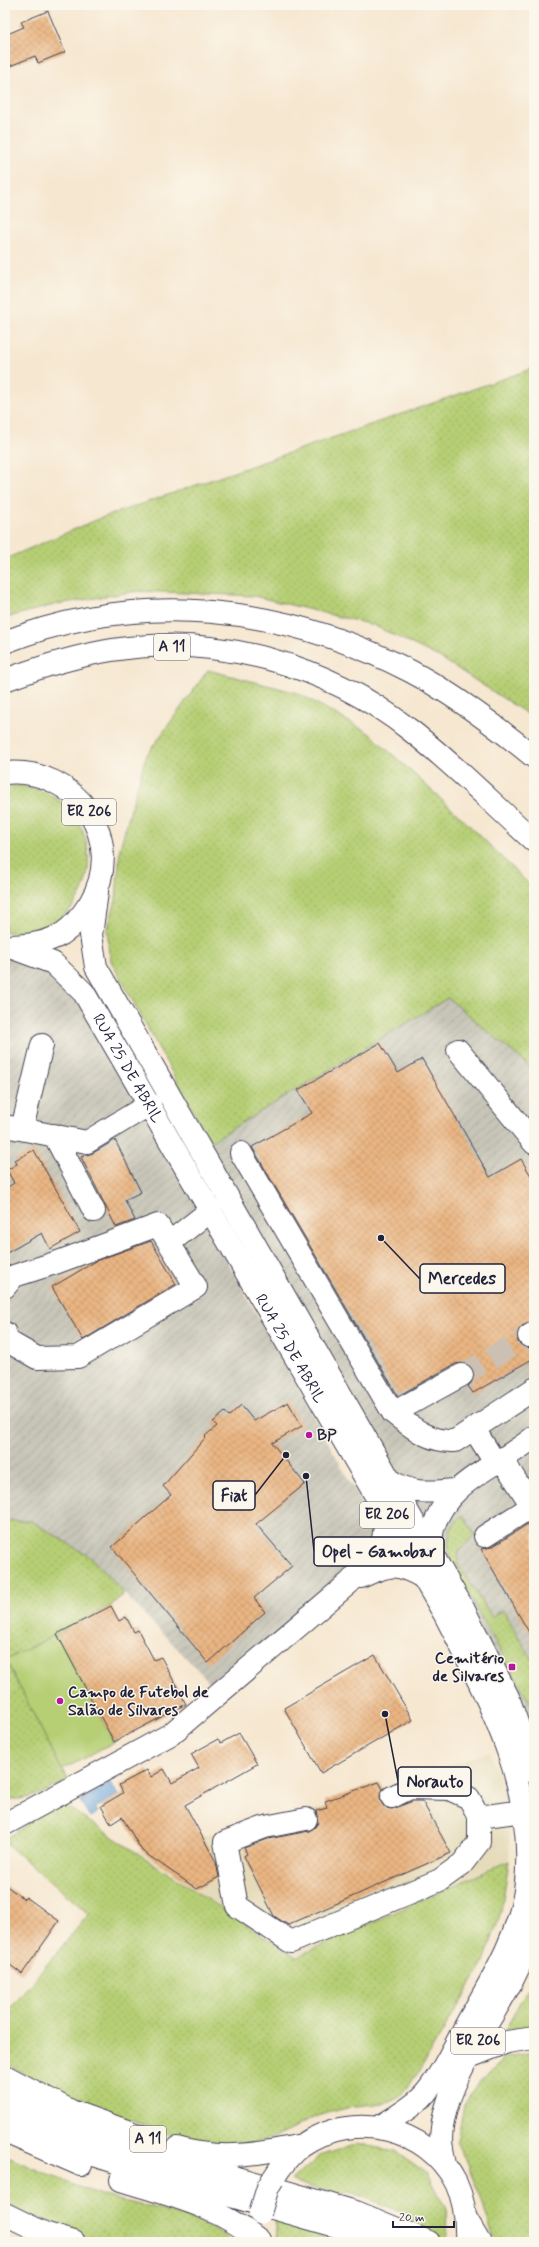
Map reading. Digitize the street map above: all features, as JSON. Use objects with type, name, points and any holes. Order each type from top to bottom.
[{"type":"main road","points":[[5,642],[67,621],[118,612],[162,610],[217,612],[259,617],[322,633],[358,646],[411,672],[483,719],[534,757]]},
{"type":"main road","name":"A 11","points":[[5,680],[72,658],[114,650],[158,647],[207,647],[296,667],[338,684],[376,706],[410,729],[534,841]]},
{"type":"main road","name":"ER 206","points":[[7,946],[37,944],[62,933],[83,915],[97,892],[103,865],[100,837],[90,812],[71,791],[47,777],[10,768]]},
{"type":"main road","name":"RUA 25 DE ABRIL","points":[[97,892],[91,935],[96,967],[463,1608],[508,1697],[534,1771]]},
{"type":"main road","name":"RUA 25 DE ABRIL","points":[[7,946],[53,963],[84,992],[424,1578],[491,1703],[515,1771],[524,1811],[528,1848],[525,1892],[514,1928],[497,1969],[452,2051],[422,2097],[402,2113],[379,2127]]},
{"type":"main road","points":[[42,1045],[14,1127],[87,1142],[150,1104]]},
{"type":"main road","points":[[458,1050],[534,1143]]},
{"type":"main road","points":[[54,1135],[94,1211]]},
{"type":"main road","points":[[240,1153],[393,1414],[423,1435],[440,1441],[455,1441],[534,1389]]},
{"type":"main road","points":[[169,1243],[210,1210]]},
{"type":"main road","points":[[5,1287],[14,1276],[58,1262],[158,1225],[196,1287],[78,1357],[37,1358],[9,1342],[5,1333]]},
{"type":"main road","points":[[393,1414],[462,1375]]},
{"type":"main road","points":[[474,1429],[533,1506],[484,1536]]},
{"type":"main road","points":[[432,1554],[433,1530],[439,1512],[455,1490],[499,1462],[534,1437]]},
{"type":"main road","points":[[390,1481],[409,1491],[427,1492],[455,1490]]},
{"type":"main road","points":[[5,1824],[171,1734],[349,1583],[376,1555],[383,1539],[387,1514]]},
{"type":"main road","points":[[349,1583],[386,1566],[407,1568],[424,1578]]},
{"type":"main road","points":[[306,1819],[265,1827],[225,1842],[237,1906],[291,1942],[440,1880],[462,1864],[479,1842],[479,1817],[469,1798],[449,1789],[410,1788],[392,1797]]},
{"type":"main road","points":[[479,1817],[524,1811]]},
{"type":"main road","name":"ER 206","points":[[445,2166],[441,2140],[445,2112],[469,2057],[514,1977],[534,1922]]},
{"type":"main road","points":[[469,2057],[508,2042],[534,2038]]},
{"type":"main road","name":"A 11","points":[[5,2076],[71,2111],[124,2131],[182,2149],[224,2156],[258,2154],[302,2145]]},
{"type":"main road","name":"A 11","points":[[5,2095],[88,2135],[356,2212],[429,2242]]},
{"type":"main road","name":"A 11","points":[[5,2115],[82,2151],[155,2175],[353,2231],[380,2242]]},
{"type":"main road","points":[[5,2132],[52,2154],[110,2176],[214,2210],[260,2234],[268,2187],[282,2164],[302,2145],[326,2133],[352,2126],[379,2127],[410,2138],[427,2148],[445,2166],[456,2183],[463,2201],[467,2220],[466,2242]]},
{"type":"main road","points":[[5,2214],[45,2238],[74,2242]]},
{"type":"main road","points":[[467,2220],[480,2242]]},
{"type":"shaded area","points":[[5,954],[48,968],[80,998],[390,1553],[223,1696],[89,1557],[31,1521],[5,1521]]},
{"type":"shaded area","points":[[448,998],[534,1070],[534,1757],[202,1147]]},
{"type":"shaded area","points":[[490,1752],[506,1797],[510,1827],[509,1861],[296,1957],[138,1851],[319,1809]]},
{"type":"shaded area","points":[[5,2205],[103,2242],[5,2242]]},
{"type":"green space","points":[[534,368],[534,716],[532,717],[441,658],[373,625],[254,596],[138,591],[58,604],[5,618],[5,559],[101,518]]},
{"type":"green space","points":[[208,670],[298,693],[369,733],[464,820],[534,889],[534,1070],[448,998],[210,1142],[111,961],[107,930],[116,900],[120,848],[146,756]]},
{"type":"green space","points":[[22,786],[45,792],[63,804],[77,820],[85,838],[88,857],[87,877],[80,896],[68,912],[50,925],[22,932],[5,932],[5,787]]},
{"type":"green space","points":[[463,1515],[475,1535],[459,1550],[458,1564],[492,1617],[503,1610],[534,1663],[534,1710],[450,1562],[449,1536],[454,1524]]},
{"type":"green space","points":[[5,1521],[31,1521],[90,1557],[124,1593],[111,1606],[6,1660],[62,1770],[69,1780],[38,1795],[22,1799],[5,1798]]},
{"type":"green space","name":"Campo de Futebol de Salão de Silvares","points":[[57,1634],[114,1742],[62,1770],[6,1660]]},
{"type":"green space","points":[[58,1801],[296,1957],[509,1861],[501,1912],[484,1962],[418,2073],[400,2096],[383,2104],[346,2108],[317,2116],[271,2139],[227,2148],[170,2135],[49,2087],[5,2063],[5,2015],[89,1914],[5,1843],[5,1840]]},
{"type":"green space","points":[[534,1978],[534,2025],[505,2030]]},
{"type":"green space","points":[[534,2052],[534,2242],[498,2242],[492,2234],[481,2198],[457,2141],[464,2105],[478,2083],[507,2057]]},
{"type":"green space","points":[[357,2144],[395,2151],[427,2173],[446,2207],[447,2241],[408,2223],[400,2211],[350,2192],[336,2195],[291,2181],[320,2156]]},
{"type":"green space","points":[[5,2156],[89,2191],[189,2219],[221,2233],[231,2242],[103,2242],[5,2205]]},
{"type":"green space","points":[[275,2220],[347,2242],[278,2242]]},
{"type":"water","points":[[110,1782],[118,1795],[95,1808],[98,1812],[90,1817],[80,1801]]},
{"type":"building","points":[[48,11],[65,52],[38,63],[35,56],[5,68],[5,35],[24,27],[21,22]]},
{"type":"building","points":[[380,1043],[398,1073],[422,1059],[490,1177],[521,1159],[534,1181],[534,1321],[522,1326],[517,1336],[518,1342],[523,1347],[534,1347],[534,1358],[473,1393],[468,1386],[473,1381],[473,1369],[468,1364],[462,1363],[455,1364],[398,1396],[252,1147],[312,1113],[298,1090]]},
{"type":"building","points":[[115,1140],[141,1192],[125,1200],[135,1220],[116,1227],[81,1157],[93,1153]]},
{"type":"building","points":[[34,1150],[80,1232],[50,1249],[42,1233],[5,1254],[5,1189],[14,1183],[7,1170],[17,1164],[15,1160]]},
{"type":"building","points":[[151,1241],[176,1284],[83,1340],[52,1287],[98,1260]]},
{"type":"building","points":[[288,1402],[302,1426],[272,1443],[305,1484],[256,1524],[292,1566],[254,1598],[265,1612],[208,1663],[112,1547],[171,1495],[163,1486],[206,1437],[205,1436],[217,1426],[213,1422],[225,1412],[229,1416],[241,1405],[254,1421]]},
{"type":"building","points":[[534,1520],[534,1641],[481,1549],[492,1547]]},
{"type":"building","points":[[111,1606],[119,1621],[126,1617],[134,1632],[138,1630],[154,1660],[161,1657],[186,1704],[114,1742],[57,1634]]},
{"type":"building","points":[[375,1655],[413,1720],[321,1773],[284,1708]]},
{"type":"building","points":[[239,1733],[257,1764],[185,1805],[216,1862],[219,1877],[197,1889],[142,1851],[122,1817],[111,1824],[101,1806],[123,1793],[119,1785],[147,1770],[151,1777],[164,1769],[172,1783],[199,1768],[191,1754],[218,1739],[221,1743]]},
{"type":"building","points":[[379,1782],[383,1789],[380,1796],[381,1802],[385,1808],[392,1809],[413,1801],[422,1801],[451,1853],[288,1925],[274,1916],[244,1856],[247,1854],[244,1848],[268,1839],[309,1831],[318,1823],[316,1811],[327,1808],[325,1801]]},
{"type":"building","points":[[5,1885],[24,1899],[26,1897],[59,1921],[22,1974],[5,1961]]},
{"type":"tunnel","points":[[462,1375],[529,1336]]},
{"type":"place","name":"Mercedes","points":[[381,1238]]},
{"type":"place","name":"BP","points":[[309,1435]]},
{"type":"place","name":"Fiat","points":[[286,1455]]},
{"type":"place","name":"Opel - Gamobar","points":[[306,1476]]},
{"type":"place","name":"Cemitério de Silvares","points":[[512,1667]]},
{"type":"place","name":"Campo de Futebol de Salão de Silvares","points":[[60,1701]]},
{"type":"place","name":"Norauto","points":[[385,1714]]}]
